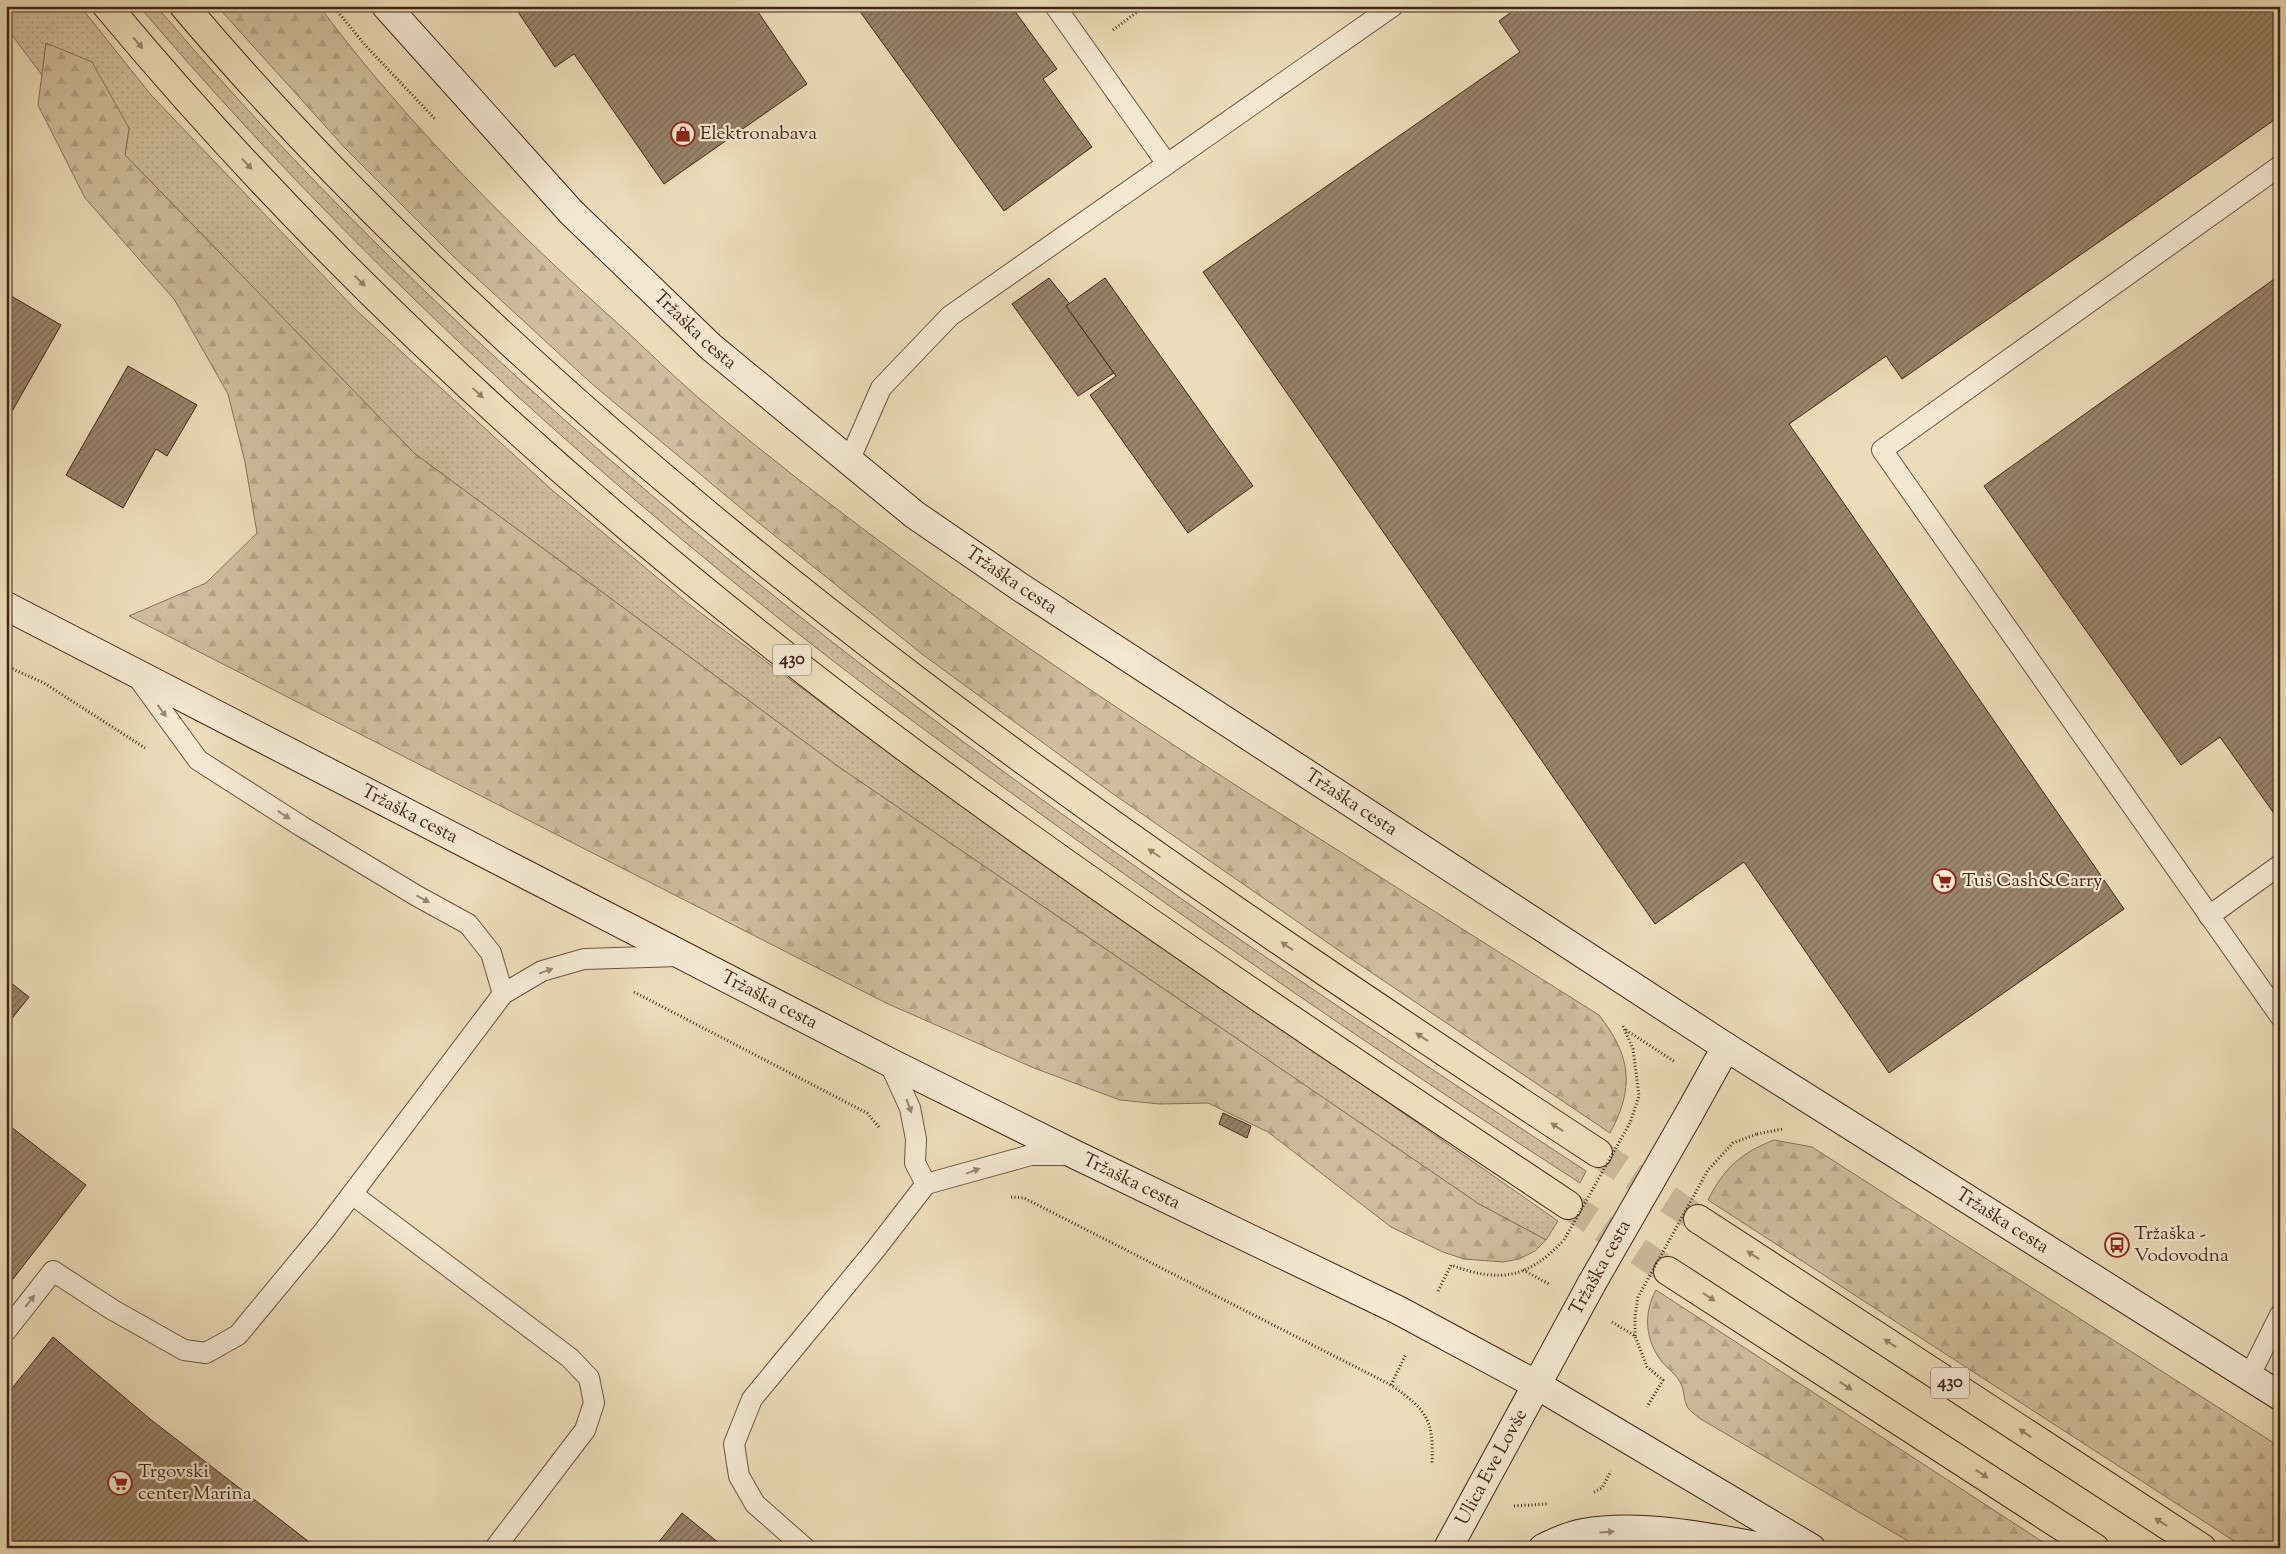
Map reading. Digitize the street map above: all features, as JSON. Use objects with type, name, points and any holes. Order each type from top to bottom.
[{"type":"highway","name":"430","points":[[107,6],[184,96],[343,264],[512,425],[690,578],[908,750],[1226,976],[1568,1205]]},
{"type":"highway","points":[[184,6],[292,128],[457,293],[629,449],[808,597],[896,666],[1153,853],[1423,1038],[1598,1153]]},
{"type":"highway","name":"430","points":[[1698,1219],[2202,1548]]},
{"type":"highway","points":[[1668,1271],[2095,1548]]},
{"type":"street","name":"Tržaška cesta","points":[[386,6],[571,212],[712,347],[915,515],[1020,587],[1726,1047],[2280,1396]]},
{"type":"street","name":"Tržaška cesta","points":[[9,608],[889,1062],[1076,1155],[1398,1310],[1537,1385],[1811,1548]]},
{"type":"street","name":"Tržaška cesta","points":[[1537,1385],[1592,1283],[1726,1047]]},
{"type":"street","name":"Ulica Eve Lovše","points":[[1448,1548],[1537,1385]]},
{"type":"street","points":[[1543,1548],[1583,1533],[1646,1530],[1702,1536],[1767,1548]]},
{"type":"lane","points":[[1055,6],[1168,164]]},
{"type":"lane","points":[[849,461],[880,388],[950,316],[1393,6]]},
{"type":"lane","points":[[2280,166],[1882,450],[2280,1016]]},
{"type":"lane","points":[[134,672],[198,760],[301,826],[417,896],[468,924],[491,953],[503,994]]},
{"type":"lane","points":[[2209,916],[2280,865]]},
{"type":"lane","points":[[6,1331],[53,1271],[113,1310],[184,1350],[206,1353],[238,1335],[352,1194],[503,994],[542,971],[584,959],[684,956]]},
{"type":"lane","points":[[889,1062],[910,1108],[916,1139],[915,1163],[926,1184]]},
{"type":"lane","points":[[805,1548],[755,1504],[739,1476],[734,1444],[752,1399],[875,1250],[926,1184],[1031,1155],[1076,1155]]},
{"type":"lane","points":[[352,1194],[570,1358],[589,1378],[594,1403],[585,1430],[495,1548]]},
{"type":"lane","points":[[2249,1376],[2280,1316]]},
{"type":"path","points":[[1086,50],[1145,6]]},
{"type":"path","points":[[630,990],[867,1113],[884,1134]]},
{"type":"path","points":[[1451,1265],[1478,1275],[1499,1277],[1523,1270],[1547,1258],[1564,1240],[1630,1123]]},
{"type":"path","points":[[1663,1380],[1647,1367],[1635,1336],[1635,1316],[1638,1297],[1708,1170],[1733,1144],[1757,1134]]},
{"type":"path","points":[[1008,1197],[1024,1198],[1391,1385],[1411,1399],[1426,1416],[1433,1438],[1432,1464]]},
{"type":"green space","points":[[6,6],[80,6],[151,95],[355,309],[552,490],[690,605],[913,771],[1558,1221],[1546,1240],[1479,1204],[836,765],[414,453],[125,155],[129,128],[46,43],[42,75],[6,27]]},
{"type":"green space","points":[[139,6],[156,6],[311,178],[476,340],[649,493],[829,639],[1013,779],[1202,913],[1393,1044],[1586,1171],[1580,1183],[1341,1025],[1106,861],[890,704],[727,577],[549,425],[378,264],[216,94]]},
{"type":"green space","points":[[217,6],[319,6],[353,50],[426,135],[542,254],[684,385],[794,476],[942,587],[1095,693],[1250,794],[1599,1015],[1618,1044],[1626,1072],[1623,1101],[1610,1133],[1344,954],[1109,791],[922,654],[754,519],[591,383],[454,257],[345,148]]},
{"type":"green space","points":[[46,43],[92,62],[129,128],[125,155],[414,453],[836,765],[1479,1204],[1546,1240],[1535,1251],[1519,1259],[1503,1262],[1464,1259],[1443,1252],[1391,1227],[1268,1132],[1208,1103],[1160,1104],[1120,1100],[1034,1068],[886,1003],[129,616],[206,583],[257,533],[245,462],[228,394],[174,299],[85,198],[38,105]]},
{"type":"green space","points":[[1774,1140],[1812,1147],[2280,1447],[2280,1548],[2245,1548],[1708,1200],[1727,1170],[1752,1150]]},
{"type":"green space","points":[[1656,1290],[2052,1548],[1920,1548],[1699,1418],[1688,1408],[1680,1382],[1662,1362],[1652,1345],[1649,1336],[1648,1318],[1649,1308]]},
{"type":"building","name":"Elektronabava","points":[[514,6],[754,6],[807,84],[664,184],[574,54],[555,67]]},
{"type":"building","points":[[856,6],[1011,6],[1057,69],[1043,79],[1092,147],[1004,211]]},
{"type":"building","points":[[1520,6],[2280,6],[2280,116],[1902,379],[1886,356],[1789,424],[2124,909],[1889,1073],[1744,862],[1655,924],[1203,272],[1520,52],[1499,21]]},
{"type":"building","points":[[2280,275],[2280,822],[2220,737],[2181,765],[1984,486]]},
{"type":"building","points":[[1049,278],[1070,304],[1066,306],[1114,373],[1078,396],[1012,304]]},
{"type":"building","points":[[1105,278],[1253,486],[1188,533],[1090,395],[1116,376],[1066,306]]},
{"type":"building","points":[[6,293],[61,325],[6,422]]},
{"type":"building","points":[[128,366],[197,405],[167,456],[156,449],[123,508],[66,475]]},
{"type":"building","points":[[6,979],[29,997],[6,1026]]},
{"type":"building","points":[[1223,1113],[1251,1126],[1247,1138],[1219,1124]]},
{"type":"building","points":[[6,1123],[86,1185],[6,1288]]},
{"type":"building","name":"Trgovski center Marina","points":[[53,1337],[150,1419],[317,1548],[6,1548],[6,1396]]},
{"type":"building","points":[[682,1513],[725,1548],[654,1548]]},
{"type":"tunnel","points":[[1598,1153],[1698,1219]]},
{"type":"tunnel","points":[[1568,1205],[1668,1271]]},
{"type":"place","name":"Elektronabava","points":[[683,134]]},
{"type":"place","name":"Tuš Cash&Carry","points":[[1944,881]]},
{"type":"place","name":"Tržaška - Vodovodna","points":[[2117,1245]]},
{"type":"place","name":"Trgovski center Marina","points":[[120,1483]]}]
